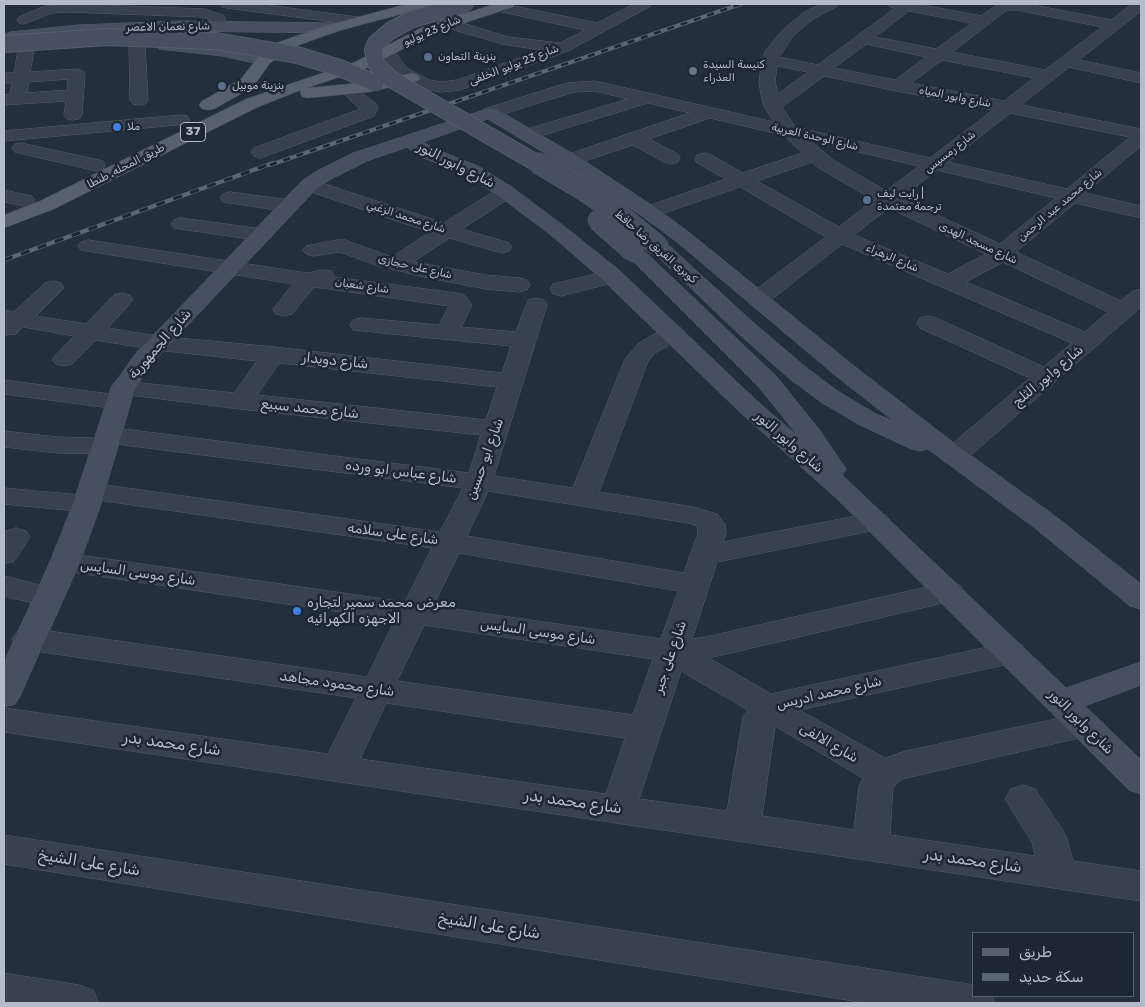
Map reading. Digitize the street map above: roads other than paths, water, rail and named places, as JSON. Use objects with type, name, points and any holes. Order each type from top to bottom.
[{"type":"main road","name":"37","points":[[333,28],[423,4]]},
{"type":"main road","name":"كوبرى الفريق رضا حافظ","points":[[446,4],[414,12],[386,23],[366,35],[356,49],[357,64],[375,83],[561,194],[599,221],[634,252],[744,358],[789,406],[829,461],[846,492]]},
{"type":"main road","name":"كوبرى الفريق رضا حافظ","points":[[466,4],[412,20],[390,30],[376,43],[373,57],[376,64],[391,79],[588,193],[621,216],[658,246],[773,352],[830,397],[910,439],[954,456]]},
{"type":"main road","name":"شارع 23 يوليو","points":[[387,53],[404,42],[442,25],[503,5]]},
{"type":"main road","name":"شارع نعمان الاعصر","points":[[4,37],[78,30],[218,26],[333,28]]},
{"type":"main road","name":"طريق المحله, طنطا","points":[[4,208],[25,200],[96,165],[181,120],[247,83],[264,60],[286,45],[333,28]]},
{"type":"main road","points":[[4,44],[107,37],[149,37],[209,41],[258,47],[297,55],[340,68],[375,83]]},
{"type":"main road","name":"شارع نعمان الاعصر","points":[[4,52],[137,45],[222,51],[264,60]]},
{"type":"main road","name":"طريق المحله, طنطا","points":[[4,222],[47,205],[219,118],[274,94],[361,65],[387,53]]},
{"type":"main road","points":[[274,94],[346,90],[412,78]]},
{"type":"main road","points":[[490,113],[570,160],[650,212],[845,371],[954,456],[1045,522],[1141,599]]},
{"type":"main road","name":"شارع الجمهورية","points":[[6,682],[65,562],[89,498],[121,395],[133,372],[157,343],[310,186],[341,166],[408,140],[490,113]]},
{"type":"main road","name":"شارع وابور النور","points":[[408,140],[428,154],[471,170],[506,192],[558,231],[612,276],[749,407],[846,492],[1141,781]]},
{"type":"main road","points":[[1073,714],[1141,673]]},
{"type":"street","points":[[48,4],[34,11],[20,14],[72,6],[210,14],[218,18],[218,26]]},
{"type":"street","points":[[78,30],[140,4]]},
{"type":"street","points":[[227,4],[357,21]]},
{"type":"street","name":"شارع 23 يوليو الخلفى","points":[[387,53],[395,65],[412,78],[432,86],[451,87],[468,83],[562,48],[644,4]]},
{"type":"street","points":[[770,60],[780,41],[788,32],[808,16],[831,4]]},
{"type":"street","name":"شارع رمسيس","points":[[758,299],[1066,62],[1121,25],[1141,4]]},
{"type":"street","points":[[503,5],[599,28]]},
{"type":"street","points":[[773,106],[862,39],[901,5],[984,20]]},
{"type":"street","points":[[897,86],[1002,7],[1013,6],[1121,25]]},
{"type":"street","points":[[442,25],[507,41],[562,48]]},
{"type":"street","points":[[442,25],[497,45],[512,53],[523,63]]},
{"type":"street","points":[[862,39],[1048,76]]},
{"type":"street","points":[[137,45],[139,100]]},
{"type":"street","points":[[26,50],[21,77],[12,104],[75,95]]},
{"type":"street","name":"شارع وابور المياه","points":[[770,60],[1141,135]]},
{"type":"street","name":"شارع مسجد الهدى","points":[[770,60],[767,82],[773,106],[789,131],[814,155],[846,178],[887,201],[1001,254],[1133,304]]},
{"type":"street","points":[[1066,62],[1141,78]]},
{"type":"street","points":[[4,78],[78,75],[73,115]]},
{"type":"street","name":"شارع الوحدة العربية","points":[[490,113],[580,86],[601,88],[1141,212]]},
{"type":"street","points":[[272,145],[368,112],[369,107],[353,95]]},
{"type":"street","points":[[527,135],[647,98]]},
{"type":"street","points":[[570,160],[710,112]]},
{"type":"street","points":[[4,136],[181,120]]},
{"type":"street","name":"شارع محمد عبد الرحمن","points":[[949,283],[1001,254],[1141,135]]},
{"type":"street","points":[[634,138],[671,158]]},
{"type":"street","points":[[21,148],[96,165]]},
{"type":"street","points":[[650,212],[814,155]]},
{"type":"street","name":"شارع الزهراء","points":[[704,160],[840,236],[1088,342]]},
{"type":"street","name":"شارع محمد الزغبي","points":[[310,186],[446,231],[502,247]]},
{"type":"street","points":[[284,309],[309,279],[389,262],[446,231],[506,192]]},
{"type":"street","points":[[4,196],[25,200]]},
{"type":"street","points":[[230,198],[290,206]]},
{"type":"street","points":[[181,224],[262,236]]},
{"type":"street","name":"شارع على حجازى","points":[[313,250],[342,245],[389,262],[528,295]]},
{"type":"street","name":"شارع شعبان","points":[[88,246],[229,269],[458,301],[461,305],[448,333]]},
{"type":"street","points":[[561,289],[612,276]]},
{"type":"street","points":[[9,323],[53,288]]},
{"type":"street","points":[[396,291],[368,326],[525,340]]},
{"type":"street","name":"شارع ابو حسين","points":[[338,768],[479,482],[525,340],[528,295]]},
{"type":"street","points":[[64,359],[122,300]]},
{"type":"street","name":"شارع وابور الثلج","points":[[954,456],[1133,304]]},
{"type":"street","name":"شارع دويدار","points":[[9,323],[90,332],[157,343],[274,354],[512,381]]},
{"type":"street","points":[[928,323],[1047,377]]},
{"type":"street","points":[[583,498],[637,359],[647,348],[673,333]]},
{"type":"street","points":[[240,402],[274,354]]},
{"type":"street","name":"شارع محمد سبيع","points":[[4,386],[240,402],[496,430]]},
{"type":"street","name":"شارع عباس ابو ورده","points":[[4,439],[57,445],[106,441],[479,482],[693,515]]},
{"type":"street","name":"شارع على سلامه","points":[[4,496],[89,498],[699,570]]},
{"type":"street","name":"شارع على جبر","points":[[618,809],[713,528],[707,520],[693,515]]},
{"type":"street","points":[[699,570],[876,521]]},
{"type":"street","name":"شارع موسى السايس","points":[[65,562],[672,651],[706,648],[949,592]]},
{"type":"street","points":[[4,586],[48,597]]},
{"type":"street","name":"شارع محمود مجاهد","points":[[28,639],[645,729]]},
{"type":"street","name":"شارع الالفى","points":[[672,651],[884,774]]},
{"type":"street","name":"شارع محمد ادريس","points":[[742,827],[760,716],[768,707],[785,701],[1011,654]]},
{"type":"street","points":[[870,846],[876,786],[884,774],[890,770],[1073,714]]},
{"type":"street","name":"شارع محمد بدر","points":[[4,720],[1141,886]]},
{"type":"street","points":[[1023,799],[1049,839],[1057,862],[1058,874]]},
{"type":"street","name":"شارع على الشيخ","points":[[4,849],[975,1003]]},
{"type":"street","points":[[4,991],[78,1003]]},
{"type":"railway","points":[[270,165],[741,4]]},
{"type":"railway","points":[[4,260],[273,163]]},
{"type":"place","name":"بنزينة التعاون","points":[[428,57]]},
{"type":"place","name":"كنيسة السيدة العذراء","points":[[693,71]]},
{"type":"place","name":"بنزينة موبيل","points":[[222,86]]},
{"type":"place","name":"ملا","points":[[117,127]]},
{"type":"place","name":"رايت ليف | ترجمة معتمدة","points":[[867,200]]},
{"type":"place","name":"معرض محمد سمير لتجاره الاجهزه الكهرائيه","points":[[297,611]]}]
